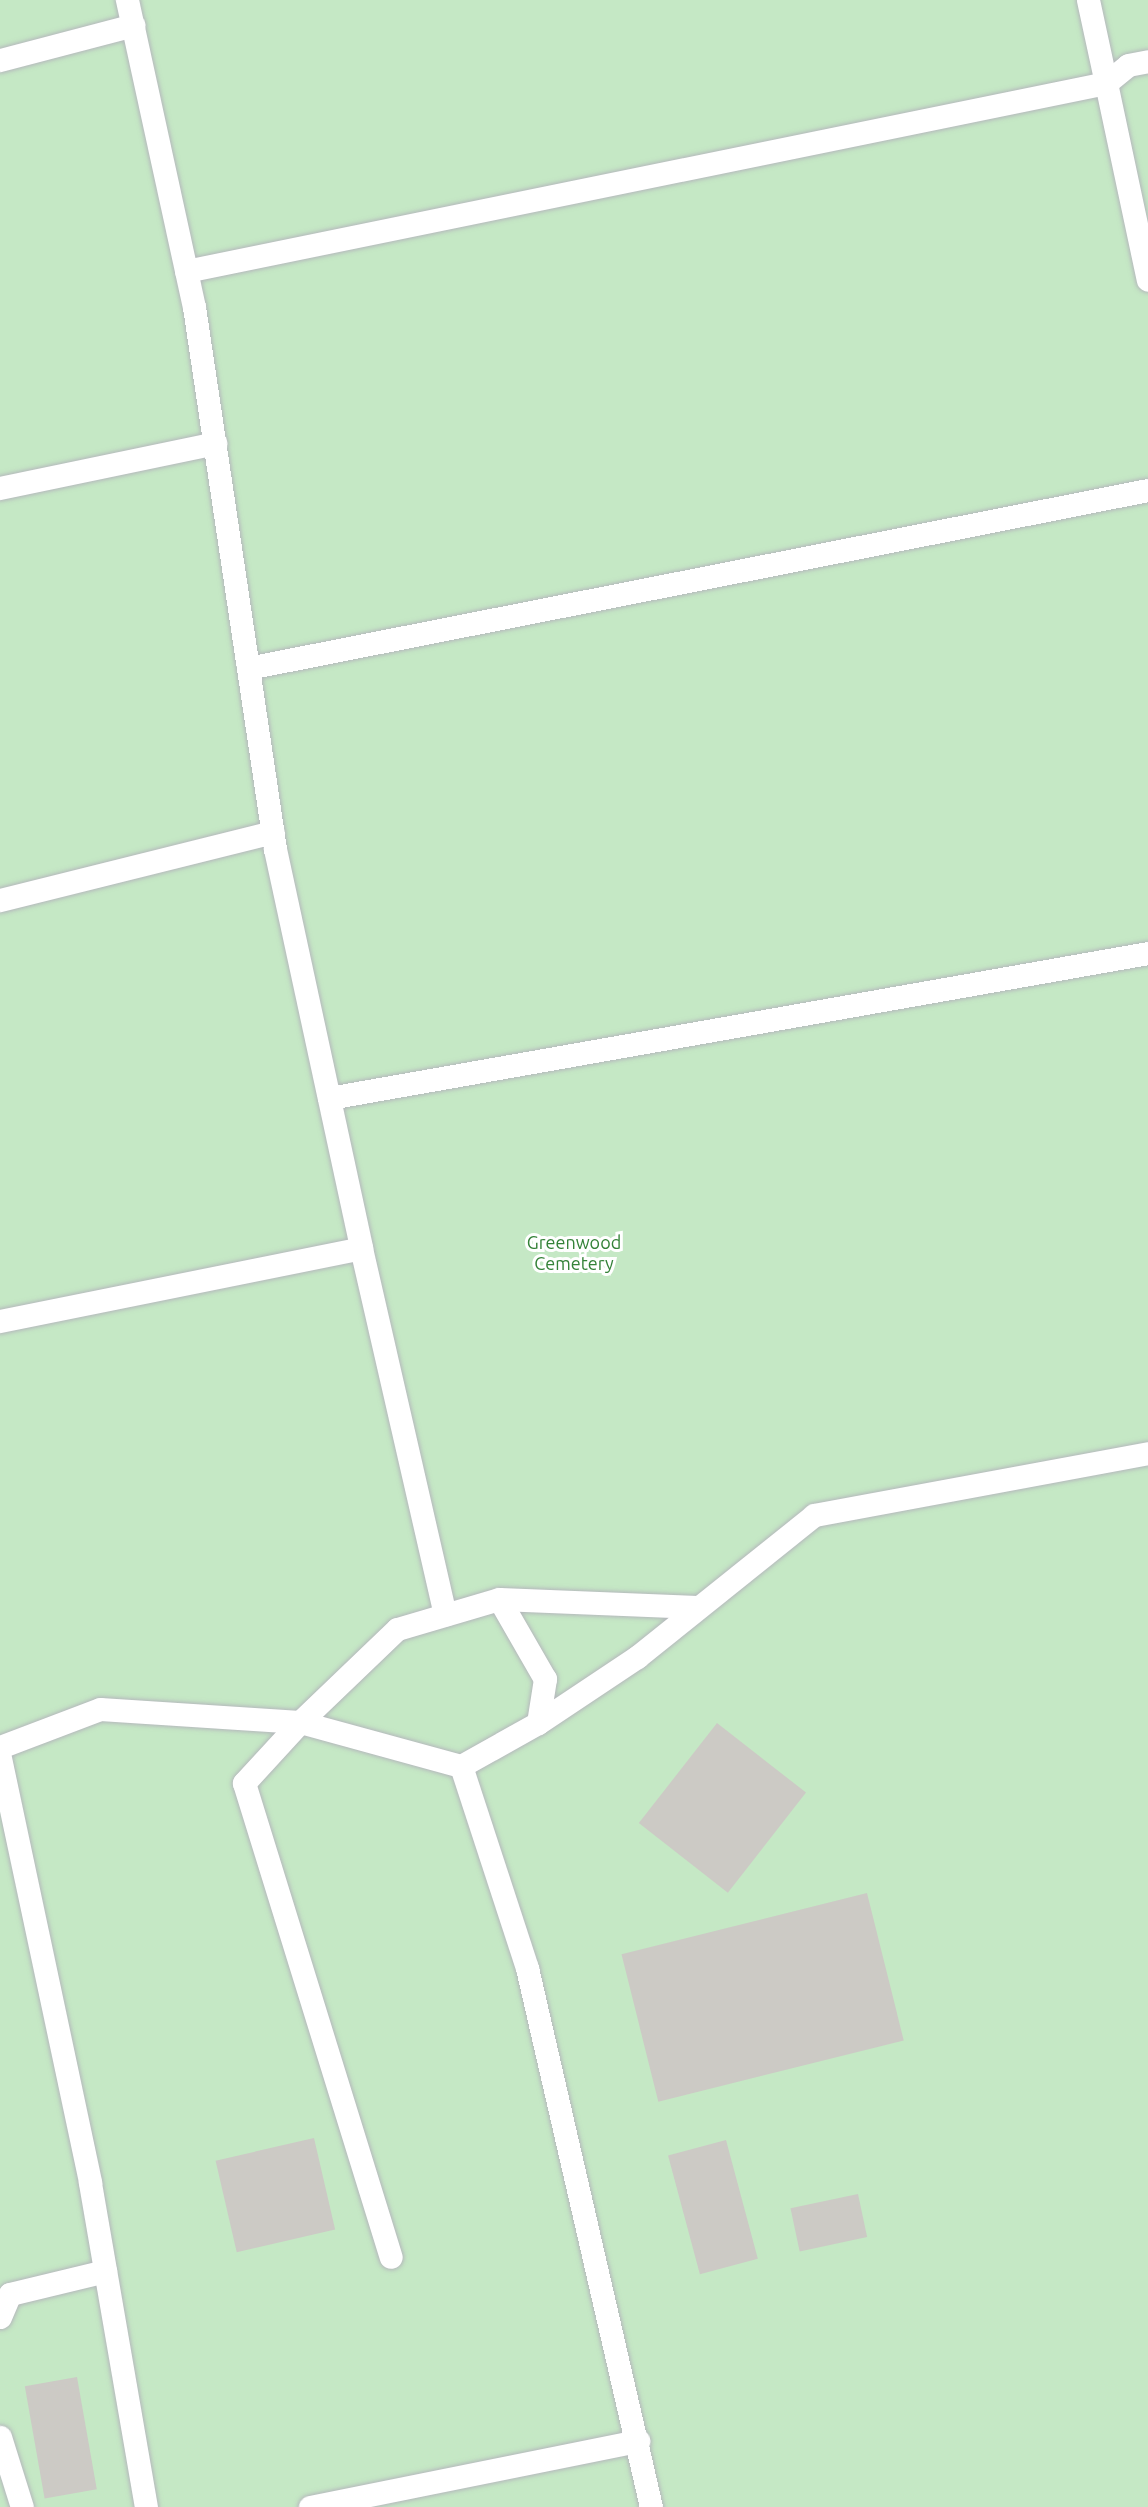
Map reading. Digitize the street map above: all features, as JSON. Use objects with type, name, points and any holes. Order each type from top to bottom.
[{"type":"lane","points":[[127,0],[187,271],[273,832],[361,1248],[445,1615]]},
{"type":"lane","points":[[1088,0],[1148,280]]},
{"type":"lane","points":[[0,60],[133,25]]},
{"type":"lane","points":[[187,271],[1106,83],[1128,65],[1148,61]]},
{"type":"lane","points":[[0,488],[215,443]]},
{"type":"lane","points":[[248,668],[1148,490]]},
{"type":"lane","points":[[0,900],[273,832]]},
{"type":"lane","points":[[329,1098],[1148,953]]},
{"type":"lane","points":[[0,1321],[361,1248]]},
{"type":"lane","points":[[0,1747],[100,1709],[300,1722],[461,1766],[538,1723],[698,1607],[814,1515],[1148,1454]]},
{"type":"lane","points":[[499,1599],[545,1679],[538,1723]]},
{"type":"lane","points":[[391,2257],[244,1783],[300,1722],[397,1629],[499,1599],[698,1607]]},
{"type":"lane","points":[[0,1758],[105,2271],[146,2507]]},
{"type":"lane","points":[[461,1766],[527,1968],[638,2441],[651,2507]]},
{"type":"lane","points":[[0,2317],[10,2294],[105,2271]]},
{"type":"lane","points":[[0,2437],[22,2507]]},
{"type":"lane","points":[[310,2507],[638,2441]]},
{"type":"green space","name":"Greenwood Cemetery","points":[[0,0],[1148,0],[1148,2507],[0,2507]]},
{"type":"building","points":[[717,1723],[806,1793],[728,1893],[639,1823]]},
{"type":"building","points":[[867,1893],[904,2040],[658,2102],[622,1954]]},
{"type":"building","points":[[314,2138],[335,2230],[237,2252],[216,2161]]},
{"type":"building","points":[[726,2140],[758,2259],[700,2274],[668,2156]]},
{"type":"building","points":[[858,2194],[867,2237],[800,2251],[791,2208]]},
{"type":"building","points":[[77,2377],[97,2489],[45,2498],[25,2386]]}]
